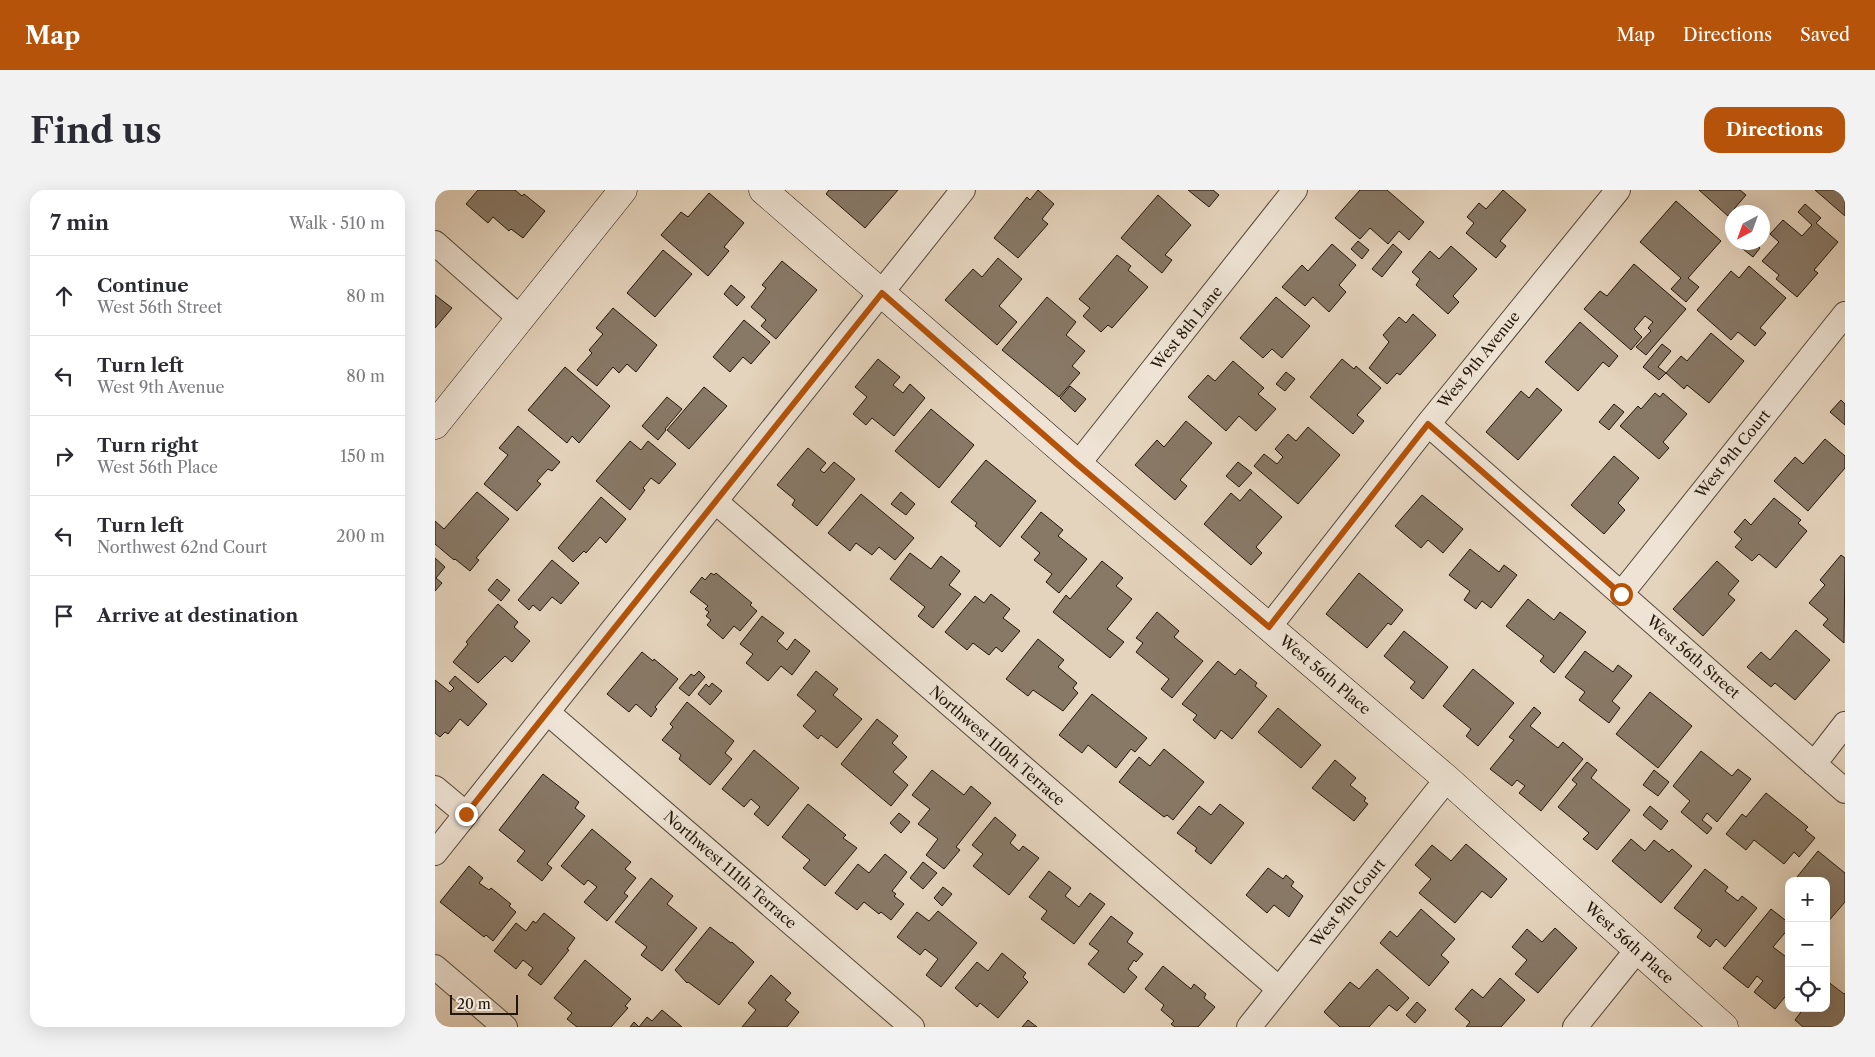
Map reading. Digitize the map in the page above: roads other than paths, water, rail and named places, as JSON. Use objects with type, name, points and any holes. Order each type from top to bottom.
[{"type":"street","points":[[435,426],[623,190]]},
{"type":"street","name":"West 56th Place","points":[[763,190],[1077,464],[1447,779],[1724,1027]]},
{"type":"street","points":[[435,853],[963,190]]},
{"type":"street","name":"West 8th Lane","points":[[1077,464],[1295,190]]},
{"type":"street","name":"West 9th Avenue","points":[[1269,627],[1428,424],[1618,190]]},
{"type":"street","points":[[435,243],[520,318]]},
{"type":"street","name":"West 9th Court","points":[[1621,594],[1845,314]]},
{"type":"street","name":"West 56th Street","points":[[1428,424],[1845,791]]},
{"type":"street","name":"Northwest 110th Terrace","points":[[716,502],[1279,989]]},
{"type":"street","name":"Northwest 111th Terrace","points":[[547,712],[912,1027]]},
{"type":"street","points":[[1814,764],[1845,724]]},
{"type":"street","name":"West 9th Court","points":[[1249,1027],[1447,779]]},
{"type":"street","points":[[435,788],[466,814]]},
{"type":"street","points":[[1575,1027],[1637,950]]},
{"type":"street","points":[[435,967],[505,1027]]}]
